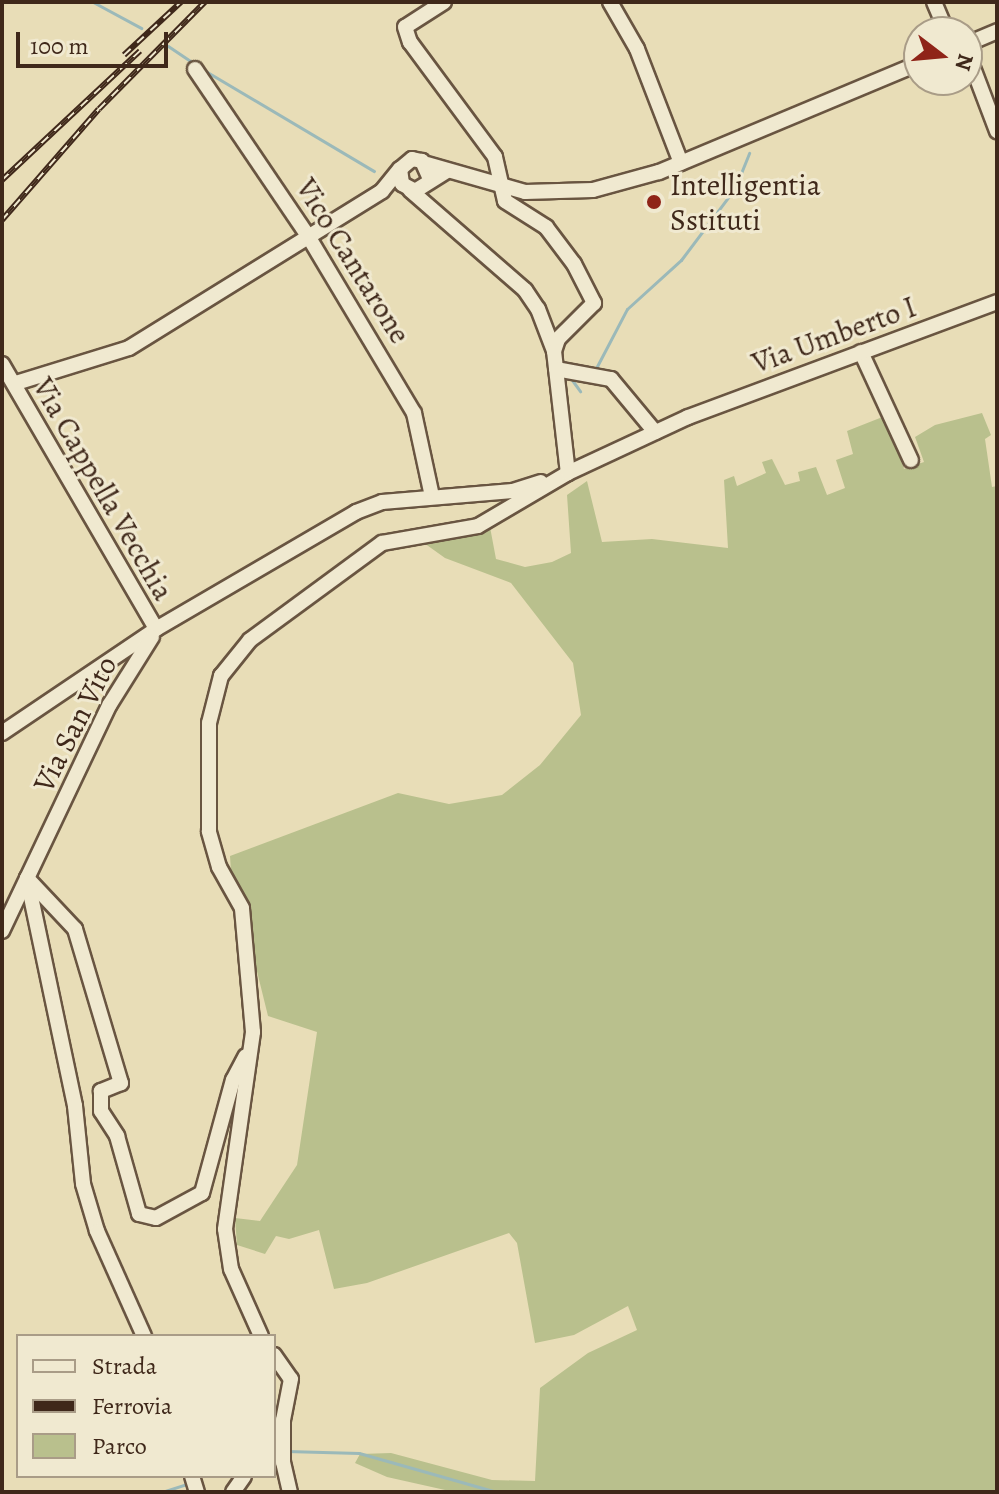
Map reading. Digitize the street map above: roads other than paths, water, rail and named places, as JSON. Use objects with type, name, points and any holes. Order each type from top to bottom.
[{"type":"street","points":[[444,2],[405,27],[410,42],[495,157],[497,183],[505,201],[546,227],[574,264],[594,303],[558,339],[554,351]]},
{"type":"street","points":[[617,4],[681,163]]},
{"type":"street","name":"Vico Cantarone","points":[[195,69],[308,236],[414,413],[432,496]]},
{"type":"street","points":[[382,191],[408,189],[428,176],[447,171],[525,192],[593,190],[681,163],[903,70]]},
{"type":"street","points":[[983,94],[997,131]]},
{"type":"street","points":[[9,381],[129,348],[382,191],[412,159],[428,176]]},
{"type":"street","points":[[400,169],[408,189],[423,206],[525,290],[554,351],[568,473]]},
{"type":"street","points":[[423,206],[428,176]]},
{"type":"street","name":"Via Umberto I","points":[[568,473],[688,417],[997,303]]},
{"type":"street","points":[[861,352],[911,460]]},
{"type":"street","name":"Via Cappella Vecchia","points":[[2,364],[30,418],[156,629]]},
{"type":"street","points":[[556,369],[611,379],[655,432]]},
{"type":"street","points":[[2,733],[156,629],[356,512],[382,502],[513,491],[568,473]]},
{"type":"street","points":[[260,1334],[231,1269],[225,1229],[252,1045],[253,993],[243,947],[242,908],[219,867],[209,831],[209,723],[221,676],[250,640],[382,543],[478,526],[568,473]]},
{"type":"street","name":"Via San Vito","points":[[2,931],[110,704],[156,629]]},
{"type":"street","points":[[27,878],[75,929],[121,1083],[101,1091],[101,1111],[117,1136],[139,1214],[156,1218],[202,1193],[233,1080],[252,1045]]},
{"type":"street","points":[[27,878],[75,1106],[83,1184],[97,1231],[143,1334]]},
{"type":"street","points":[[276,1358],[291,1379],[278,1426],[290,1492]]},
{"type":"waterway","points":[[93,2],[141,28]]},
{"type":"waterway","points":[[168,46],[196,65]]},
{"type":"waterway","points":[[202,69],[374,171]]},
{"type":"waterway","points":[[594,372],[627,309],[681,260],[735,188],[749,153]]},
{"type":"waterway","points":[[572,380],[580,391]]},
{"type":"waterway","points":[[286,1451],[359,1453],[497,1492]]},
{"type":"waterway","points":[[162,1492],[189,1483]]},
{"type":"railway","points":[[124,55],[181,2]]},
{"type":"railway","points":[[2,220],[99,109],[205,2]]},
{"type":"railway","points":[[2,180],[140,51]]},
{"type":"place","name":"Intelligentia Sstituti","points":[[654,202]]}]
